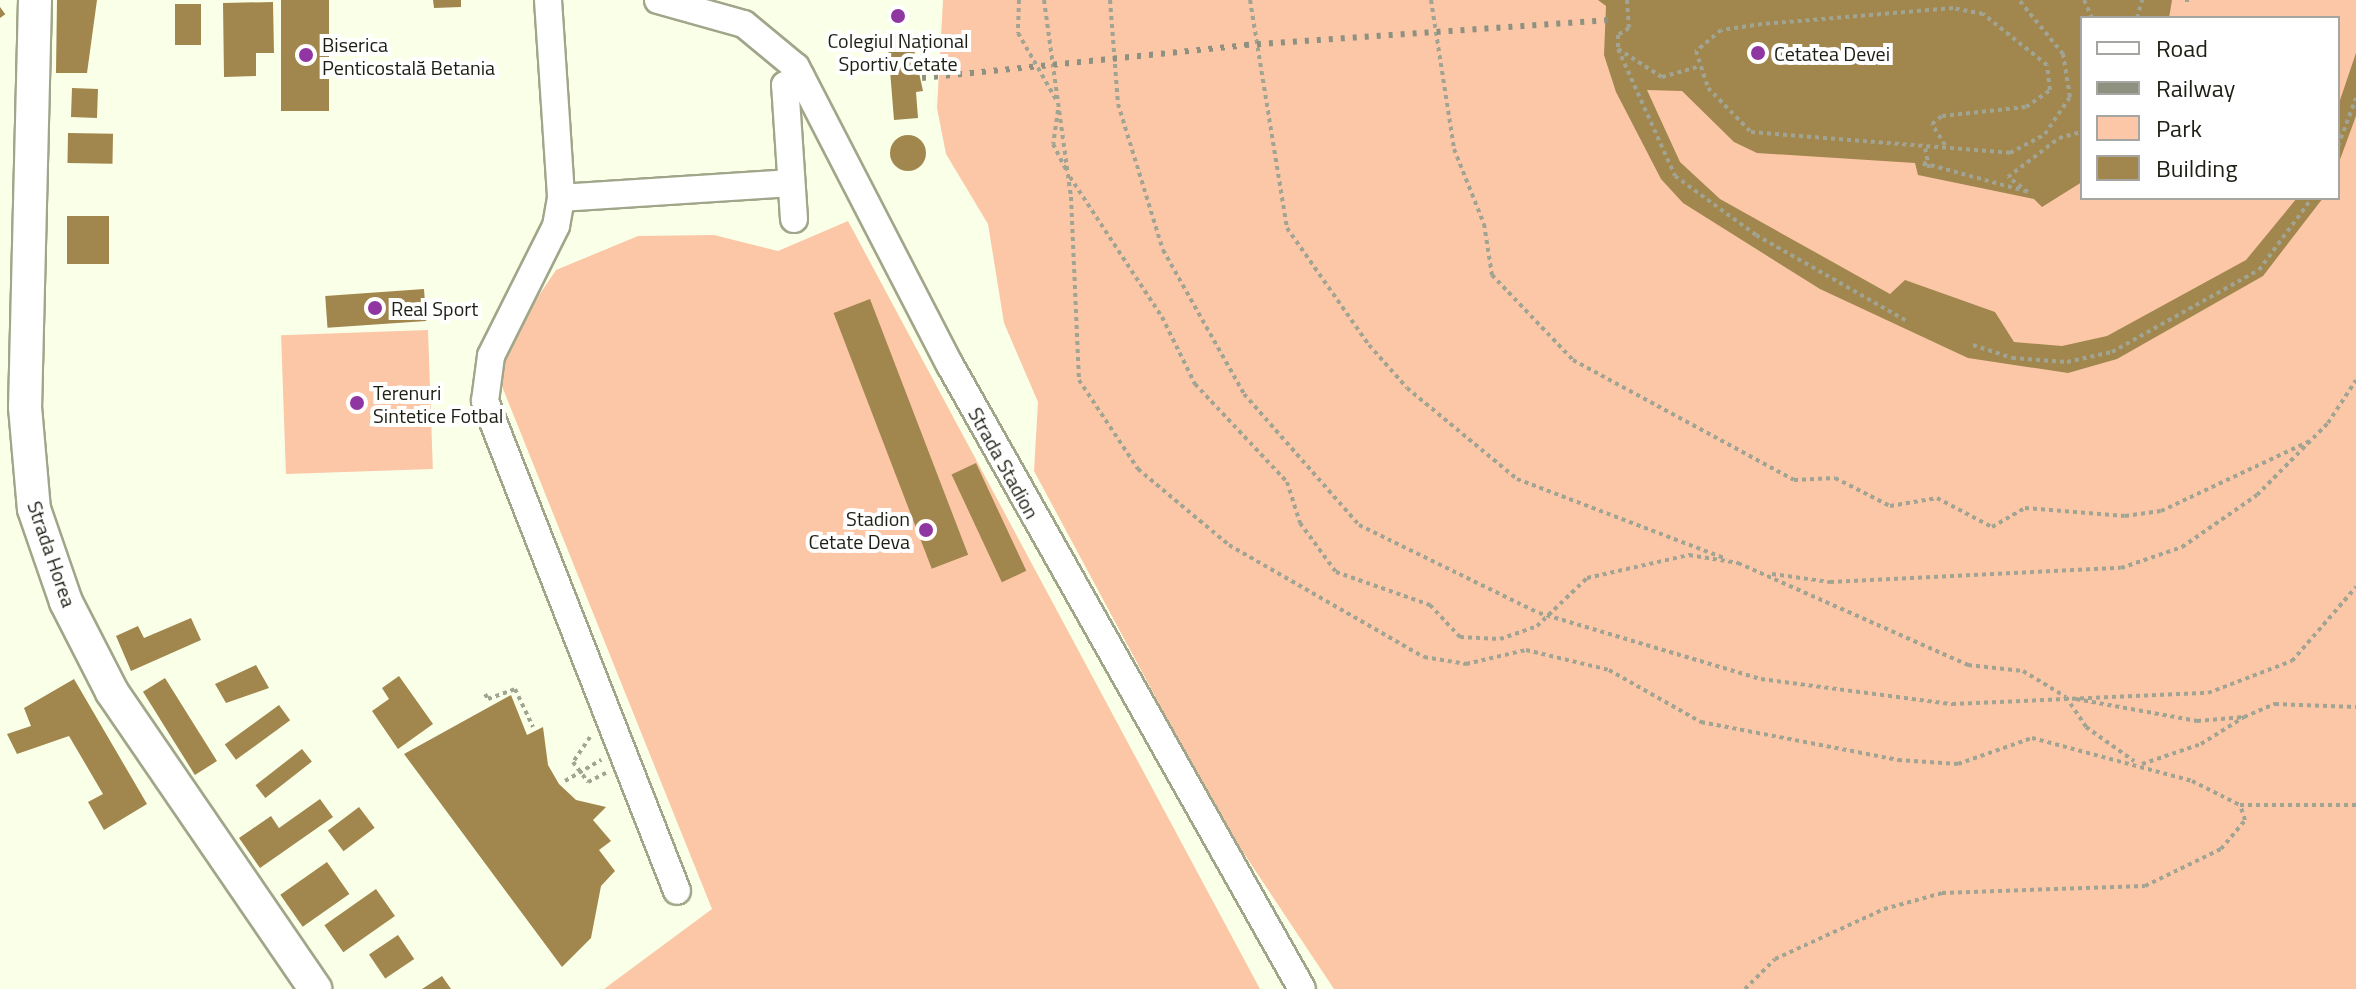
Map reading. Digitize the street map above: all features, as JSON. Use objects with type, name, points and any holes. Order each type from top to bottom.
[{"type":"main road","name":"Strada Horea","points":[[35,0],[25,407],[34,509],[66,602],[112,692],[315,989]]},
{"type":"street","points":[[548,0],[561,230],[491,356],[485,401],[677,891]]},
{"type":"street","name":"Strada Stadion","points":[[658,0],[744,24],[777,47],[801,77],[957,379],[1302,989]]},
{"type":"street","points":[[794,219],[785,85],[801,77]]},
{"type":"street","points":[[561,198],[791,183]]},
{"type":"path","points":[[1019,0],[1018,33],[1059,104],[1053,144],[1068,174],[1162,317],[1195,384],[1287,482],[1300,523],[1336,572],[1430,605],[1460,637],[1500,639],[1548,616],[1587,578],[1689,555],[1738,563]]},
{"type":"path","points":[[1044,0],[1068,174],[1079,380],[1138,469],[1229,545],[1424,657],[1466,664],[1526,650],[1609,670],[1701,722],[1898,760],[1958,764],[2032,738],[2139,764],[2240,805],[2356,805]]},
{"type":"path","points":[[1110,0],[1118,104],[1163,250],[1244,394],[1359,525],[1548,616],[1761,679],[1952,704],[2208,693],[2292,661],[2356,587]]},
{"type":"path","points":[[1250,0],[1287,228],[1369,345],[1407,388],[1517,479],[1762,572],[1968,665],[2023,671],[2066,697],[2197,721],[2244,717]]},
{"type":"path","points":[[1431,0],[1454,149],[1484,224],[1492,275],[1573,360],[1794,480],[1835,478],[1890,506],[1937,498],[1992,527],[2025,508],[2125,516],[2161,511],[2312,440]]},
{"type":"path","points":[[1627,0],[1629,28],[1618,35],[1618,49],[1659,151],[1695,196],[1905,320]]},
{"type":"path","points":[[1945,145],[1932,124],[1942,116],[2026,107],[2050,90],[2047,65],[1983,14],[1953,8],[1721,30],[1702,39],[1698,67],[1722,106],[1751,132],[1925,147],[1945,145],[2010,153],[2062,116],[2070,97],[2063,54],[2019,0]]},
{"type":"path","points":[[1618,49],[1648,73],[1670,77],[1698,67]]},
{"type":"path","points":[[2340,141],[2356,98]]},
{"type":"path","points":[[1925,147],[1929,168],[1923,169],[2028,192],[2008,177],[2059,138],[2080,133]]},
{"type":"path","points":[[1973,345],[2012,358],[2067,362],[2112,352],[2259,270],[2311,200]]},
{"type":"path","points":[[1762,572],[1830,582],[2121,568],[2212,529],[2312,440],[2356,380]]},
{"type":"path","points":[[485,694],[488,699],[515,689],[533,727]]},
{"type":"path","points":[[2066,697],[2086,727],[2139,764]]},
{"type":"path","points":[[2139,764],[2201,744],[2244,717],[2275,704],[2356,707]]},
{"type":"path","points":[[573,762],[588,782]]},
{"type":"path","points":[[565,781],[579,772]]},
{"type":"path","points":[[1745,989],[1775,959],[1884,909],[1942,893],[2145,886],[2221,849],[2245,820],[2240,805]]},
{"type":"green space","points":[[943,0],[2356,0],[2356,989],[1334,989],[1221,819],[1034,471],[1038,402],[1004,323],[988,224],[946,154],[937,108]]},
{"type":"green space","points":[[848,221],[1260,989],[604,989],[712,909],[493,364],[556,270],[638,236],[714,235],[778,251]]},
{"type":"green space","name":"Terenuri Sintetice Fotbal","points":[[428,330],[433,469],[286,474],[281,335]]},
{"type":"building","points":[[57,0],[97,0],[87,73],[56,73]]},
{"type":"building","name":"Biserica Penticostală Betania","points":[[281,0],[329,0],[329,111],[281,111]]},
{"type":"building","points":[[433,0],[461,0],[461,7],[434,8]]},
{"type":"building","points":[[1598,0],[2172,0],[2169,16],[2080,16],[2080,183],[2042,207],[2034,199],[1918,175],[1915,163],[1757,153],[1734,142],[1682,91],[1647,90],[1680,162],[1720,199],[1890,294],[1905,280],[1995,312],[2014,342],[2062,346],[2107,336],[2246,260],[2295,200],[2321,200],[2263,276],[2117,359],[2068,373],[1968,358],[1820,289],[1683,203],[1661,179],[1616,92],[1604,55],[1606,6]]},
{"type":"building","points":[[273,2],[274,53],[256,53],[256,76],[224,77],[223,3]]},
{"type":"building","points":[[175,4],[201,4],[201,45],[175,45]]},
{"type":"building","points":[[910,31],[923,91],[916,92],[918,118],[894,120],[887,33]]},
{"type":"building","points":[[2356,53],[2356,116],[2340,160],[2340,100]]},
{"type":"building","points":[[72,88],[98,89],[97,118],[71,117]]},
{"type":"building","points":[[68,133],[113,134],[112,164],[67,163]]},
{"type":"building","points":[[908,135],[921,140],[926,153],[921,166],[908,171],[895,166],[890,153],[895,140]]},
{"type":"building","points":[[67,216],[109,216],[109,264],[67,264]]},
{"type":"building","name":"Real Sport","points":[[424,289],[426,321],[327,328],[325,296]]},
{"type":"building","points":[[870,299],[968,555],[932,569],[834,313]]},
{"type":"building","points":[[976,463],[1026,571],[1002,582],[952,474]]},
{"type":"building","points":[[191,618],[201,640],[131,671],[116,636],[138,626],[144,638]]},
{"type":"building","points":[[256,665],[269,688],[226,703],[215,684]]},
{"type":"building","points":[[399,676],[433,724],[398,749],[372,711],[389,699],[382,688]]},
{"type":"building","points":[[165,678],[217,761],[195,775],[143,692]]},
{"type":"building","points":[[74,679],[147,804],[104,830],[88,802],[103,794],[69,736],[17,754],[7,734],[31,726],[24,708]]},
{"type":"building","points":[[511,695],[527,735],[543,727],[548,765],[559,784],[576,800],[606,807],[593,820],[611,841],[599,850],[615,871],[601,886],[591,938],[562,967],[404,754]]},
{"type":"building","points":[[279,705],[290,720],[236,760],[225,744]]},
{"type":"building","points":[[302,749],[312,762],[265,798],[256,785]]},
{"type":"building","points":[[320,799],[333,817],[260,868],[239,838],[271,816],[279,828]]},
{"type":"building","points":[[359,807],[375,828],[344,851],[328,830]]},
{"type":"building","points":[[327,862],[349,894],[303,927],[280,895]]},
{"type":"building","points":[[376,889],[395,916],[343,952],[324,925]]},
{"type":"building","points":[[398,935],[414,959],[385,979],[369,955]]},
{"type":"building","points":[[442,976],[451,989],[422,989]]},
{"type":"railway","points":[[922,78],[1245,45],[1614,20]]},
{"type":"place","name":"Colegiul Național Sportiv Cetate","points":[[898,16]]},
{"type":"place","name":"Cetatea Devei","points":[[1758,53]]},
{"type":"place","name":"Biserica Penticostală Betania","points":[[306,55]]},
{"type":"place","name":"Real Sport","points":[[375,308]]},
{"type":"place","name":"Terenuri Sintetice Fotbal","points":[[357,403]]},
{"type":"place","name":"Stadion Cetate Deva","points":[[926,530]]}]
